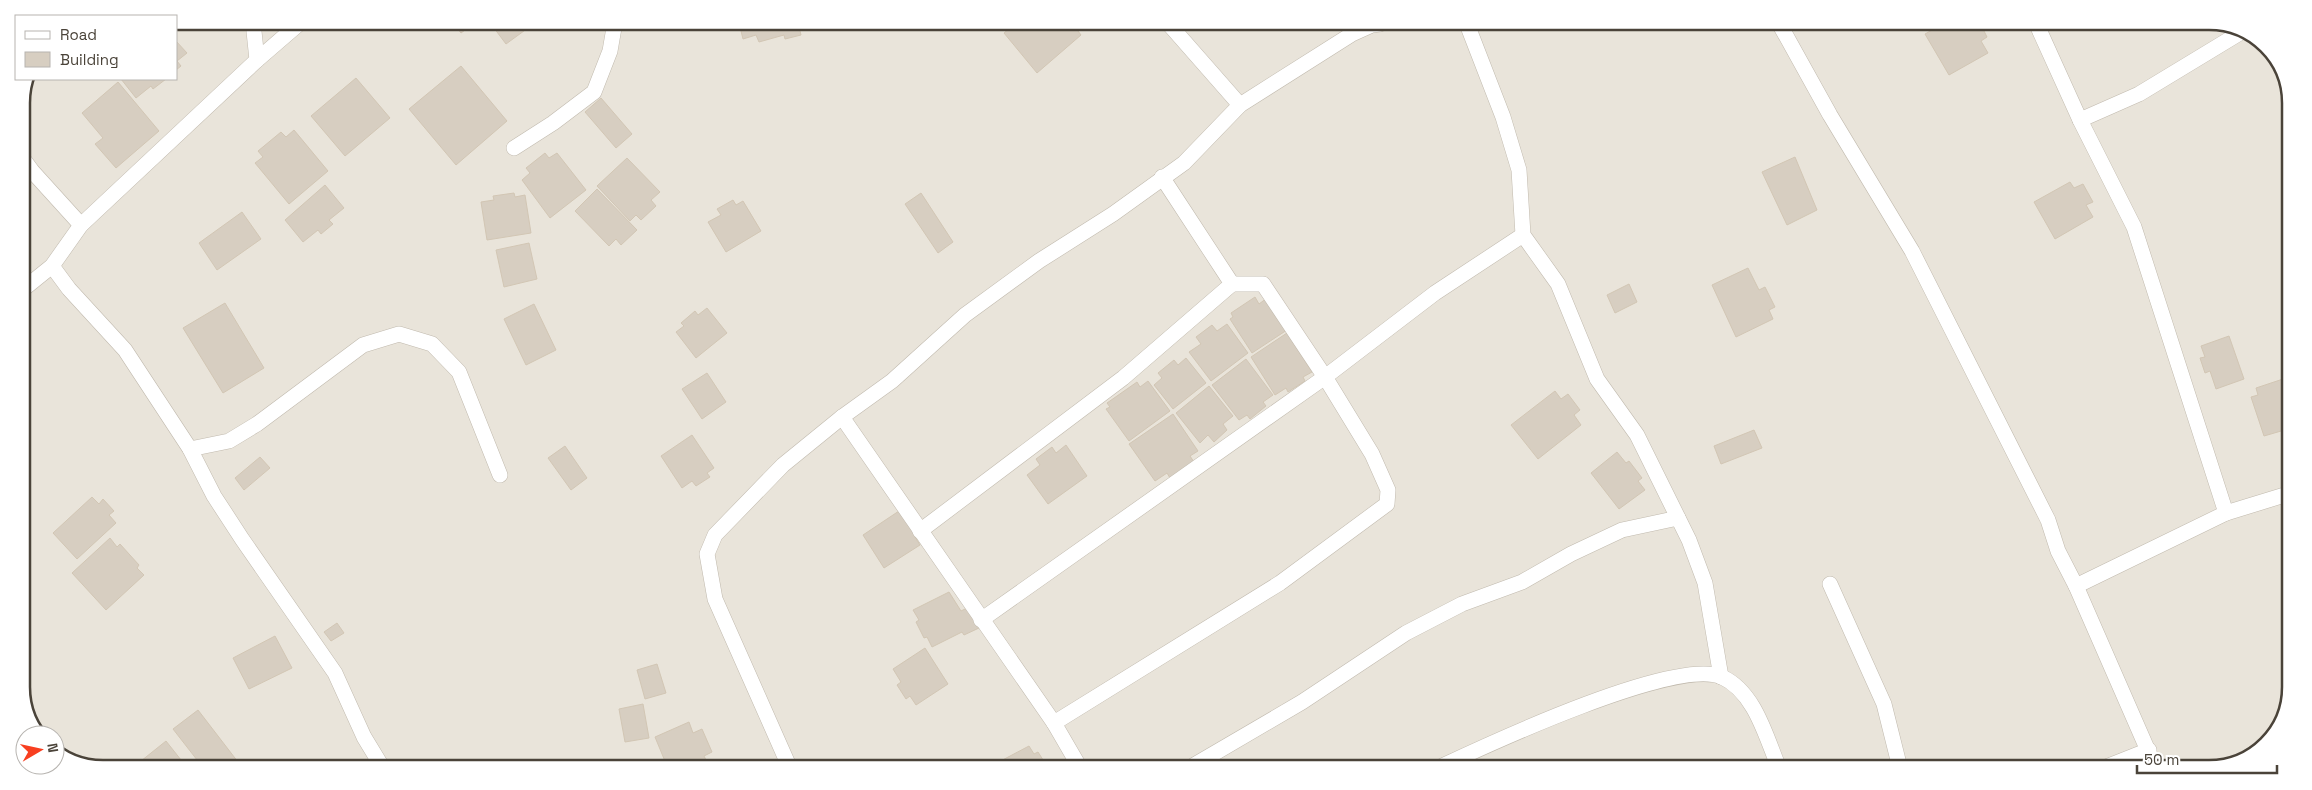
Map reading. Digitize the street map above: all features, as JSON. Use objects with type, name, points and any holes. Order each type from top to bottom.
[{"type":"street","points":[[254,30],[257,60]]},
{"type":"street","points":[[30,284],[52,266],[81,224],[257,60],[293,30]]},
{"type":"street","points":[[514,148],[553,123],[594,92],[610,51],[614,30]]},
{"type":"street","points":[[1174,30],[1240,105]]},
{"type":"street","points":[[786,760],[715,600],[707,554],[716,535],[783,465],[842,417],[892,381],[965,315],[1039,261],[1113,214],[1184,163],[1240,105],[1361,30]]},
{"type":"street","points":[[1469,30],[1503,117],[1519,170],[1523,235],[1558,284],[1597,379],[1637,435],[1689,540],[1705,583],[1721,677]]},
{"type":"street","points":[[1783,30],[1830,115],[1912,251],[2048,520],[2058,550],[2076,586],[2153,760]]},
{"type":"street","points":[[2039,30],[2080,120],[2134,226],[2226,514]]},
{"type":"street","points":[[2080,120],[2139,94],[2235,36]]},
{"type":"street","points":[[30,168],[81,224]]},
{"type":"street","points":[[1162,178],[1232,284]]},
{"type":"street","points":[[981,620],[1325,377],[1435,293],[1523,235]]},
{"type":"street","points":[[52,266],[69,290],[125,350],[190,449],[214,496],[334,672],[364,736],[378,760]]},
{"type":"street","points":[[920,531],[1123,378],[1232,284],[1263,284],[1325,377],[1372,454],[1388,490],[1387,504],[1280,583],[1054,723]]},
{"type":"street","points":[[190,449],[229,441],[257,424],[363,344],[399,334],[432,344],[459,372],[500,475]]},
{"type":"street","points":[[842,417],[1054,723],[1076,760]]},
{"type":"street","points":[[2076,586],[2226,514],[2282,496]]},
{"type":"street","points":[[1203,760],[1302,702],[1406,633],[1454,608],[1522,582],[1571,554],[1622,530],[1678,518]]},
{"type":"street","points":[[1830,584],[1884,704],[1898,760]]},
{"type":"street","points":[[1455,760],[1561,714],[1671,676],[1700,675],[1721,677],[1739,690],[1755,709],[1776,760]]},
{"type":"street","points":[[2122,760],[2149,750]]},
{"type":"shaded area","points":[[178,30],[2209,30],[2232,34],[2250,42],[2261,51],[2272,66],[2280,84],[2282,98],[2281,701],[2267,731],[2257,742],[2250,748],[2228,758],[2209,760],[103,760],[80,756],[65,749],[65,725],[41,725],[31,701],[30,692],[31,89],[34,80],[178,80]]},
{"type":"building","points":[[496,30],[525,30],[506,44]]},
{"type":"building","points":[[741,30],[800,30],[801,35],[785,39],[784,35],[759,42],[756,35],[743,39]]},
{"type":"building","points":[[1008,30],[1077,30],[1081,35],[1037,73],[1004,33]]},
{"type":"building","points":[[1932,30],[1984,30],[1987,37],[1981,41],[1988,53],[1949,75],[1925,34]]},
{"type":"building","points":[[178,43],[187,53],[178,60]]},
{"type":"building","points":[[461,66],[507,121],[456,165],[409,109]]},
{"type":"building","points":[[356,78],[390,118],[345,156],[311,116]]},
{"type":"building","points":[[122,80],[165,80],[153,89],[151,86],[136,98]]},
{"type":"building","points":[[118,82],[159,131],[116,168],[95,144],[103,138],[82,113]]},
{"type":"building","points":[[601,98],[632,134],[616,148],[585,112]]},
{"type":"building","points":[[294,130],[328,171],[289,204],[255,163],[263,157],[258,151],[281,132],[286,137]]},
{"type":"building","points":[[545,153],[549,158],[557,153],[586,190],[550,218],[522,180],[530,173],[526,168]]},
{"type":"building","points":[[1795,157],[1817,210],[1787,225],[1762,172]]},
{"type":"building","points":[[627,158],[660,192],[651,200],[656,206],[641,220],[636,215],[630,221],[597,186]]},
{"type":"building","points":[[2070,182],[2074,188],[2083,184],[2093,202],[2086,205],[2093,217],[2055,239],[2034,202]]},
{"type":"building","points":[[325,185],[344,208],[329,220],[333,224],[321,234],[318,230],[303,242],[285,220]]},
{"type":"building","points":[[597,189],[637,230],[621,245],[616,239],[609,246],[575,211]]},
{"type":"building","points":[[514,193],[515,197],[525,195],[531,233],[487,240],[481,202],[494,200],[493,196]]},
{"type":"building","points":[[921,193],[953,242],[938,253],[905,204]]},
{"type":"building","points":[[733,200],[736,205],[743,201],[761,231],[726,252],[708,222],[721,215],[717,209]]},
{"type":"building","points":[[242,212],[261,239],[217,270],[199,243]]},
{"type":"building","points":[[529,243],[537,279],[504,287],[496,250]]},
{"type":"building","points":[[1748,268],[1759,290],[1765,287],[1775,307],[1769,310],[1773,319],[1736,337],[1712,285]]},
{"type":"building","points":[[1629,284],[1637,302],[1615,313],[1607,295]]},
{"type":"building","points":[[1255,297],[1259,304],[1267,298],[1287,330],[1252,353],[1230,319],[1233,317],[1231,313]]},
{"type":"building","points":[[225,303],[264,368],[223,393],[183,328]]},
{"type":"building","points":[[534,304],[556,350],[526,365],[504,319]]},
{"type":"building","points":[[707,308],[727,333],[696,358],[676,332],[684,326],[681,323],[695,311],[698,315]]},
{"type":"building","points":[[1227,324],[1248,353],[1211,381],[1189,352],[1201,344],[1196,337],[1212,325],[1217,331]]},
{"type":"building","points":[[1287,333],[1312,372],[1303,377],[1305,381],[1288,392],[1286,388],[1275,395],[1251,357]]},
{"type":"building","points":[[2229,336],[2244,379],[2216,389],[2210,371],[2205,373],[2200,358],[2205,357],[2201,346]]},
{"type":"building","points":[[1186,358],[1206,383],[1173,409],[1154,385],[1162,378],[1158,373],[1174,360],[1178,365]]},
{"type":"building","points":[[1246,359],[1273,395],[1263,402],[1266,406],[1250,419],[1247,415],[1239,420],[1212,385]]},
{"type":"building","points":[[707,373],[726,402],[702,419],[682,389]]},
{"type":"building","points":[[2282,379],[2282,431],[2264,436],[2251,397],[2258,395],[2256,388]]},
{"type":"building","points":[[1148,381],[1170,411],[1129,441],[1106,409],[1110,407],[1107,403],[1137,382],[1140,387]]},
{"type":"building","points":[[1209,386],[1233,416],[1223,424],[1227,430],[1214,442],[1208,435],[1200,443],[1176,413]]},
{"type":"building","points":[[1555,391],[1561,399],[1568,394],[1580,410],[1574,415],[1581,425],[1538,459],[1511,425]]},
{"type":"building","points":[[1173,414],[1198,451],[1190,456],[1194,462],[1170,478],[1167,473],[1155,481],[1129,444]]},
{"type":"building","points":[[1754,430],[1762,448],[1721,464],[1714,446]]},
{"type":"building","points":[[692,435],[714,468],[707,473],[710,477],[696,486],[692,481],[682,488],[661,456]]},
{"type":"building","points":[[1066,445],[1087,476],[1048,504],[1027,475],[1040,465],[1036,459],[1052,447],[1056,453]]},
{"type":"building","points":[[565,446],[587,478],[571,490],[548,458]]},
{"type":"building","points":[[1617,452],[1626,463],[1629,461],[1642,478],[1638,481],[1645,490],[1619,509],[1591,473]]},
{"type":"building","points":[[260,457],[270,468],[244,490],[235,478]]},
{"type":"building","points":[[92,497],[99,504],[103,499],[114,511],[109,515],[116,523],[77,559],[53,533]]},
{"type":"building","points":[[899,511],[919,535],[915,537],[920,545],[884,568],[863,535]]},
{"type":"building","points":[[110,538],[117,547],[120,544],[139,565],[137,568],[144,575],[106,610],[72,573]]},
{"type":"building","points":[[949,592],[961,611],[969,607],[979,628],[964,635],[962,632],[932,647],[927,637],[924,638],[916,622],[919,620],[913,610]]},
{"type":"building","points":[[337,623],[344,633],[331,641],[324,632]]},
{"type":"building","points":[[275,636],[292,668],[249,689],[233,658]]},
{"type":"building","points":[[925,648],[948,684],[916,705],[910,696],[906,699],[897,685],[901,682],[893,669]]},
{"type":"building","points":[[657,664],[666,693],[645,699],[637,670]]},
{"type":"building","points":[[643,704],[649,738],[625,742],[619,709]]},
{"type":"building","points":[[198,710],[236,760],[197,760],[173,729]]},
{"type":"building","points":[[689,722],[693,733],[702,729],[712,752],[704,756],[706,760],[665,760],[655,737]]},
{"type":"building","points":[[166,741],[181,760],[142,760]]},
{"type":"building","points":[[1029,746],[1034,754],[1038,752],[1043,760],[1003,760]]}]
